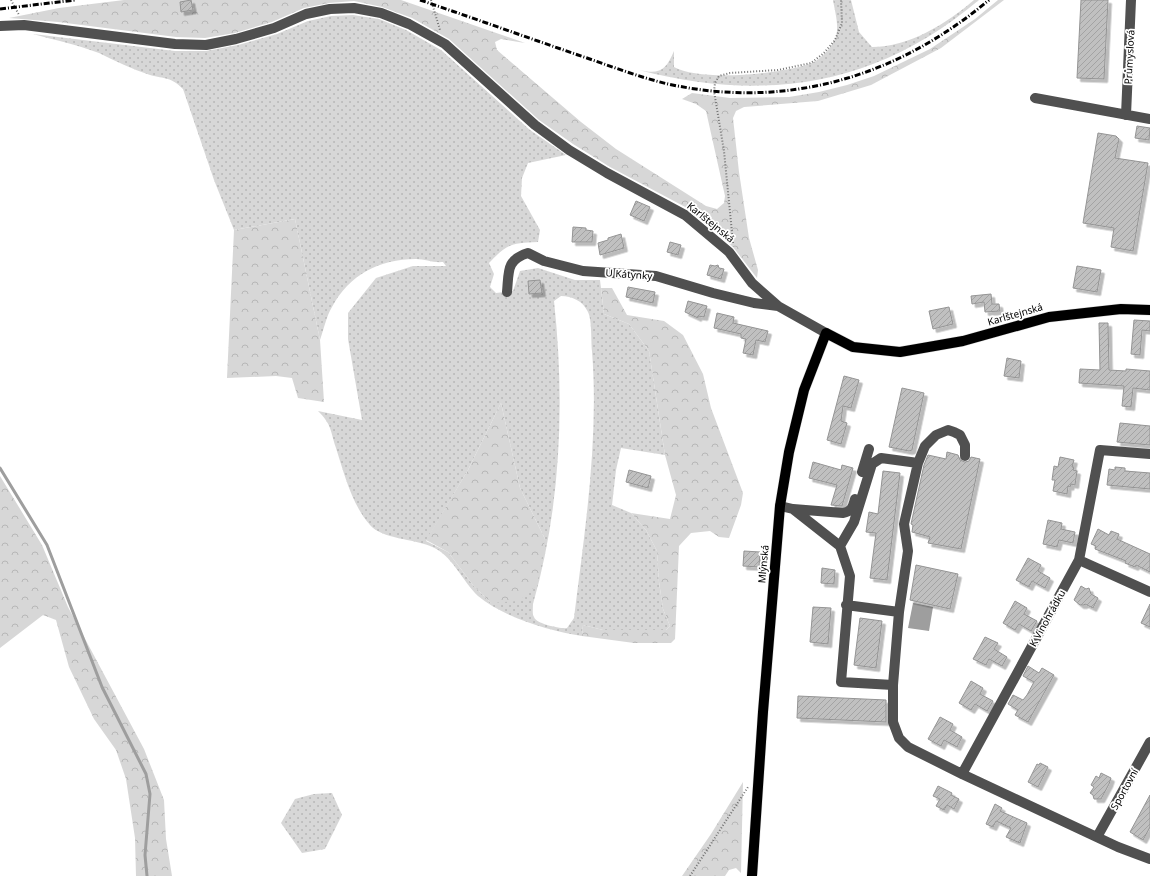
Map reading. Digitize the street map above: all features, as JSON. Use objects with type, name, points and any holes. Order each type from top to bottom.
[{"type":"main road","name":"Karlštejnská","points":[[826,333],[853,347],[900,352],[963,341],[1049,317],[1121,309],[1150,310]]},
{"type":"main road","name":"Mlýnská","points":[[752,876],[758,771],[780,506],[789,452],[804,390],[826,333]]},
{"type":"street","name":"Průmyslová","points":[[1126,115],[1131,0]]},
{"type":"street","name":"Karlštejnská","points":[[0,26],[24,25],[175,44],[206,45],[236,39],[274,28],[306,14],[330,9],[354,8],[381,13],[409,24],[445,44],[534,125],[607,173],[685,214],[729,252],[752,283],[778,306],[826,333]]},
{"type":"street","points":[[1035,98],[1150,119]]},
{"type":"street","name":"U Kátynky","points":[[507,292],[509,268],[516,257],[528,253],[544,261],[583,271],[656,276],[713,293],[754,303],[778,306]]},
{"type":"street","points":[[965,456],[965,446],[960,435],[948,430],[936,435],[925,446],[918,463],[904,524],[908,551],[893,685],[893,722],[899,738],[908,747],[962,774],[1098,837],[1150,859]]},
{"type":"street","points":[[780,506],[793,509],[848,512],[852,508],[869,449]]},
{"type":"street","name":"K Vinohrádku","points":[[962,774],[1079,560],[1100,450],[1150,454]]},
{"type":"street","points":[[840,546],[854,522],[872,464],[881,458],[918,463]]},
{"type":"street","points":[[793,509],[840,546],[850,576],[846,605],[841,682],[893,685]]},
{"type":"street","points":[[1079,560],[1150,592]]},
{"type":"street","points":[[846,605],[900,612]]},
{"type":"street","name":"Sportovní","points":[[1098,837],[1150,742]]},
{"type":"path","points":[[11,0],[24,25]]},
{"type":"path","points":[[431,0],[445,44]]},
{"type":"path","points":[[734,260],[724,151],[714,91],[715,83],[719,76],[730,72],[778,70],[811,63],[824,53],[835,40],[842,23],[841,0]]},
{"type":"path","points":[[690,876],[758,771]]},
{"type":"green space","points":[[124,0],[401,0],[525,43],[501,39],[495,42],[497,50],[581,122],[616,149],[706,206],[717,209],[724,203],[725,196],[706,111],[696,104],[682,99],[692,93],[730,98],[789,97],[847,85],[874,76],[930,49],[975,19],[998,0],[1004,0],[941,48],[871,85],[818,101],[744,107],[736,111],[733,118],[739,172],[749,238],[758,270],[757,278],[733,247],[689,209],[610,167],[573,144],[539,120],[449,39],[412,18],[382,7],[354,1],[329,3],[304,8],[272,22],[235,33],[205,38],[176,37],[58,22],[9,18],[59,8]]},
{"type":"green space","points":[[833,0],[851,0],[859,32],[872,47],[900,43],[913,38],[939,25],[974,0],[979,0],[940,29],[901,52],[860,69],[818,80],[775,85],[731,85],[686,80],[639,70],[652,72],[661,70],[668,63],[674,51],[674,67],[686,72],[703,74],[742,75],[763,73],[799,67],[812,63],[825,53],[835,39],[837,25]]},
{"type":"green space","points":[[353,15],[379,19],[406,30],[441,50],[530,130],[566,155],[528,163],[522,178],[521,196],[540,230],[538,242],[515,244],[500,252],[489,263],[494,274],[490,287],[496,293],[513,291],[520,271],[538,268],[575,280],[600,280],[604,314],[629,324],[649,351],[665,455],[621,448],[616,470],[612,505],[631,513],[646,530],[657,551],[659,582],[663,609],[670,626],[666,630],[603,630],[583,625],[582,636],[541,627],[513,617],[488,604],[472,590],[451,561],[438,550],[430,546],[390,536],[375,530],[364,517],[353,498],[330,428],[326,420],[318,411],[362,420],[348,339],[348,313],[376,278],[413,266],[446,266],[443,262],[419,259],[402,260],[390,262],[366,271],[347,286],[339,296],[328,315],[320,340],[295,219],[234,230],[214,180],[183,89],[171,80],[143,73],[99,53],[33,34],[175,51],[206,51],[238,45],[277,34],[308,21],[331,16]],"holes":[[[561,296],[577,300],[586,308],[588,312],[591,325],[594,384],[594,418],[590,484],[574,618],[567,628],[549,626],[539,622],[533,614],[533,604],[550,530],[555,492],[560,415],[554,301]],[[501,403],[520,488],[545,539],[491,603],[473,585],[448,552],[426,541],[468,470]]]},
{"type":"green space","points":[[295,219],[320,340],[324,402],[298,398],[292,378],[276,376],[227,378],[234,230]]},
{"type":"green space","points":[[601,288],[612,288],[627,315],[664,321],[683,335],[703,374],[711,408],[743,493],[741,505],[729,538],[719,537],[710,531],[691,533],[679,546],[675,639],[671,643],[634,643],[582,636],[583,625],[603,630],[666,630],[670,626],[663,609],[659,582],[657,551],[646,530],[631,513],[670,519],[676,495],[665,455],[649,351],[629,324],[604,314]]},
{"type":"green space","points":[[501,403],[520,488],[545,539],[537,585],[518,601],[491,603],[473,585],[448,552],[426,540],[468,470]]},
{"type":"green space","points":[[0,476],[42,545],[68,607],[144,749],[164,800],[166,839],[172,876],[136,876],[135,838],[126,779],[116,750],[94,719],[69,667],[56,620],[43,615],[0,648]]},
{"type":"green space","points":[[743,782],[741,873],[736,868],[729,870],[725,876],[682,876],[711,834]]},
{"type":"green space","points":[[332,793],[342,815],[325,849],[302,853],[281,823],[295,799],[314,794]]},
{"type":"shaded area","points":[[913,603],[933,607],[929,631],[908,628]]},
{"type":"building","points":[[191,0],[193,10],[181,12],[180,2]]},
{"type":"building","points":[[1081,0],[1108,0],[1104,79],[1077,78]]},
{"type":"building","points":[[1137,126],[1150,128],[1149,140],[1135,138]]},
{"type":"building","points":[[1098,133],[1116,136],[1119,139],[1115,158],[1148,163],[1133,251],[1111,247],[1114,228],[1083,223]]},
{"type":"building","points":[[636,201],[650,207],[644,221],[630,215]]},
{"type":"building","points":[[573,227],[586,228],[586,230],[593,231],[592,242],[572,242]]},
{"type":"building","points":[[621,234],[624,248],[600,255],[598,243]]},
{"type":"building","points":[[670,242],[681,245],[678,255],[667,252]]},
{"type":"building","points":[[710,265],[718,265],[719,268],[724,269],[721,279],[707,275]]},
{"type":"building","points":[[1077,266],[1101,270],[1097,292],[1073,288]]},
{"type":"building","points":[[540,280],[542,293],[529,294],[528,281]]},
{"type":"building","points":[[628,287],[655,292],[653,303],[626,297]]},
{"type":"building","points":[[991,294],[992,304],[999,304],[1000,311],[985,312],[984,302],[972,304],[971,296]]},
{"type":"building","points":[[688,301],[707,306],[704,317],[698,316],[698,318],[685,312]]},
{"type":"building","points":[[949,307],[953,324],[933,329],[929,311]]},
{"type":"building","points":[[717,313],[734,317],[733,323],[768,331],[765,342],[756,340],[753,355],[743,353],[746,339],[741,338],[741,334],[714,328]]},
{"type":"building","points":[[1134,320],[1150,321],[1150,331],[1142,330],[1140,355],[1131,354]]},
{"type":"building","points":[[1099,323],[1108,323],[1109,370],[1126,371],[1126,369],[1150,371],[1150,390],[1133,388],[1131,407],[1122,406],[1124,386],[1079,383],[1080,369],[1100,370]]},
{"type":"building","points":[[1007,358],[1021,361],[1019,378],[1004,376]]},
{"type":"building","points":[[844,376],[859,380],[851,408],[843,406],[841,421],[847,423],[841,444],[827,440]]},
{"type":"building","points":[[902,388],[924,393],[912,450],[909,451],[889,447]]},
{"type":"building","points":[[1120,423],[1150,426],[1150,445],[1117,442]]},
{"type":"building","points":[[947,452],[958,455],[960,460],[965,462],[969,461],[971,457],[980,459],[961,549],[928,543],[930,537],[912,532],[913,525],[911,524],[924,465],[928,455],[946,459]]},
{"type":"building","points":[[1060,457],[1074,460],[1072,467],[1074,467],[1073,470],[1077,471],[1075,485],[1071,484],[1070,487],[1068,486],[1067,494],[1053,491],[1055,480],[1052,480],[1054,466],[1058,467]]},
{"type":"building","points":[[813,462],[841,470],[842,465],[853,468],[842,506],[831,505],[837,485],[809,478]]},
{"type":"building","points":[[1115,467],[1125,468],[1125,471],[1150,473],[1150,489],[1107,485],[1109,469],[1115,470]]},
{"type":"building","points":[[629,470],[651,476],[648,488],[626,482]]},
{"type":"building","points":[[883,471],[900,473],[887,580],[870,578],[876,533],[866,532],[869,512],[878,514]]},
{"type":"building","points":[[1048,520],[1062,523],[1061,529],[1075,532],[1073,543],[1059,540],[1057,547],[1043,544]]},
{"type":"building","points":[[1098,529],[1109,535],[1111,531],[1119,534],[1117,539],[1150,554],[1150,572],[1136,565],[1135,567],[1125,563],[1126,561],[1095,549],[1096,546],[1091,544]]},
{"type":"building","points":[[744,551],[760,552],[759,567],[743,566]]},
{"type":"building","points":[[1028,558],[1041,565],[1038,571],[1050,578],[1045,588],[1032,581],[1029,587],[1016,580]]},
{"type":"building","points":[[916,565],[958,574],[950,609],[910,600]]},
{"type":"building","points":[[822,568],[835,570],[834,584],[821,583]]},
{"type":"building","points":[[1081,586],[1086,589],[1089,588],[1091,594],[1098,598],[1093,608],[1085,604],[1080,605],[1074,600]]},
{"type":"building","points":[[1015,601],[1027,608],[1024,614],[1037,621],[1031,631],[1019,624],[1015,630],[1003,623]]},
{"type":"building","points":[[1150,604],[1150,627],[1141,623]]},
{"type":"building","points":[[813,607],[831,608],[828,644],[810,642]]},
{"type":"building","points":[[860,618],[882,621],[876,668],[854,665]]},
{"type":"building","points":[[985,637],[998,643],[994,649],[1007,657],[1002,666],[989,659],[986,665],[973,659]]},
{"type":"building","points":[[1028,666],[1039,673],[1042,668],[1054,675],[1028,722],[1015,715],[1018,710],[1008,704],[1013,695],[1023,700],[1034,682],[1023,676]]},
{"type":"building","points":[[971,681],[983,688],[980,694],[993,701],[987,711],[975,704],[971,710],[959,703]]},
{"type":"building","points":[[798,696],[886,700],[886,722],[797,718]]},
{"type":"building","points":[[940,717],[953,724],[950,730],[962,737],[957,747],[944,740],[941,746],[928,739]]},
{"type":"building","points":[[1040,763],[1048,767],[1038,787],[1028,782],[1037,764],[1039,765]]},
{"type":"building","points":[[1101,773],[1111,778],[1101,799],[1094,799],[1093,795],[1090,793],[1094,787],[1091,785],[1096,776],[1099,778]]},
{"type":"building","points":[[938,786],[952,793],[951,795],[959,799],[954,809],[947,805],[944,810],[936,806],[940,799],[933,796]]},
{"type":"building","points":[[1150,795],[1150,827],[1143,840],[1130,832]]},
{"type":"building","points":[[995,804],[1002,808],[1000,811],[1027,823],[1020,843],[1006,837],[1011,828],[996,821],[993,827],[986,824]]},
{"type":"waterway","points":[[0,468],[47,545],[102,687],[146,774],[150,794],[145,855],[147,876]]},
{"type":"railway","points":[[0,9],[75,0]]},
{"type":"railway","points":[[420,0],[623,71],[657,81],[712,91],[755,93],[798,89],[839,81],[878,67],[917,49],[954,27],[989,0]]}]
